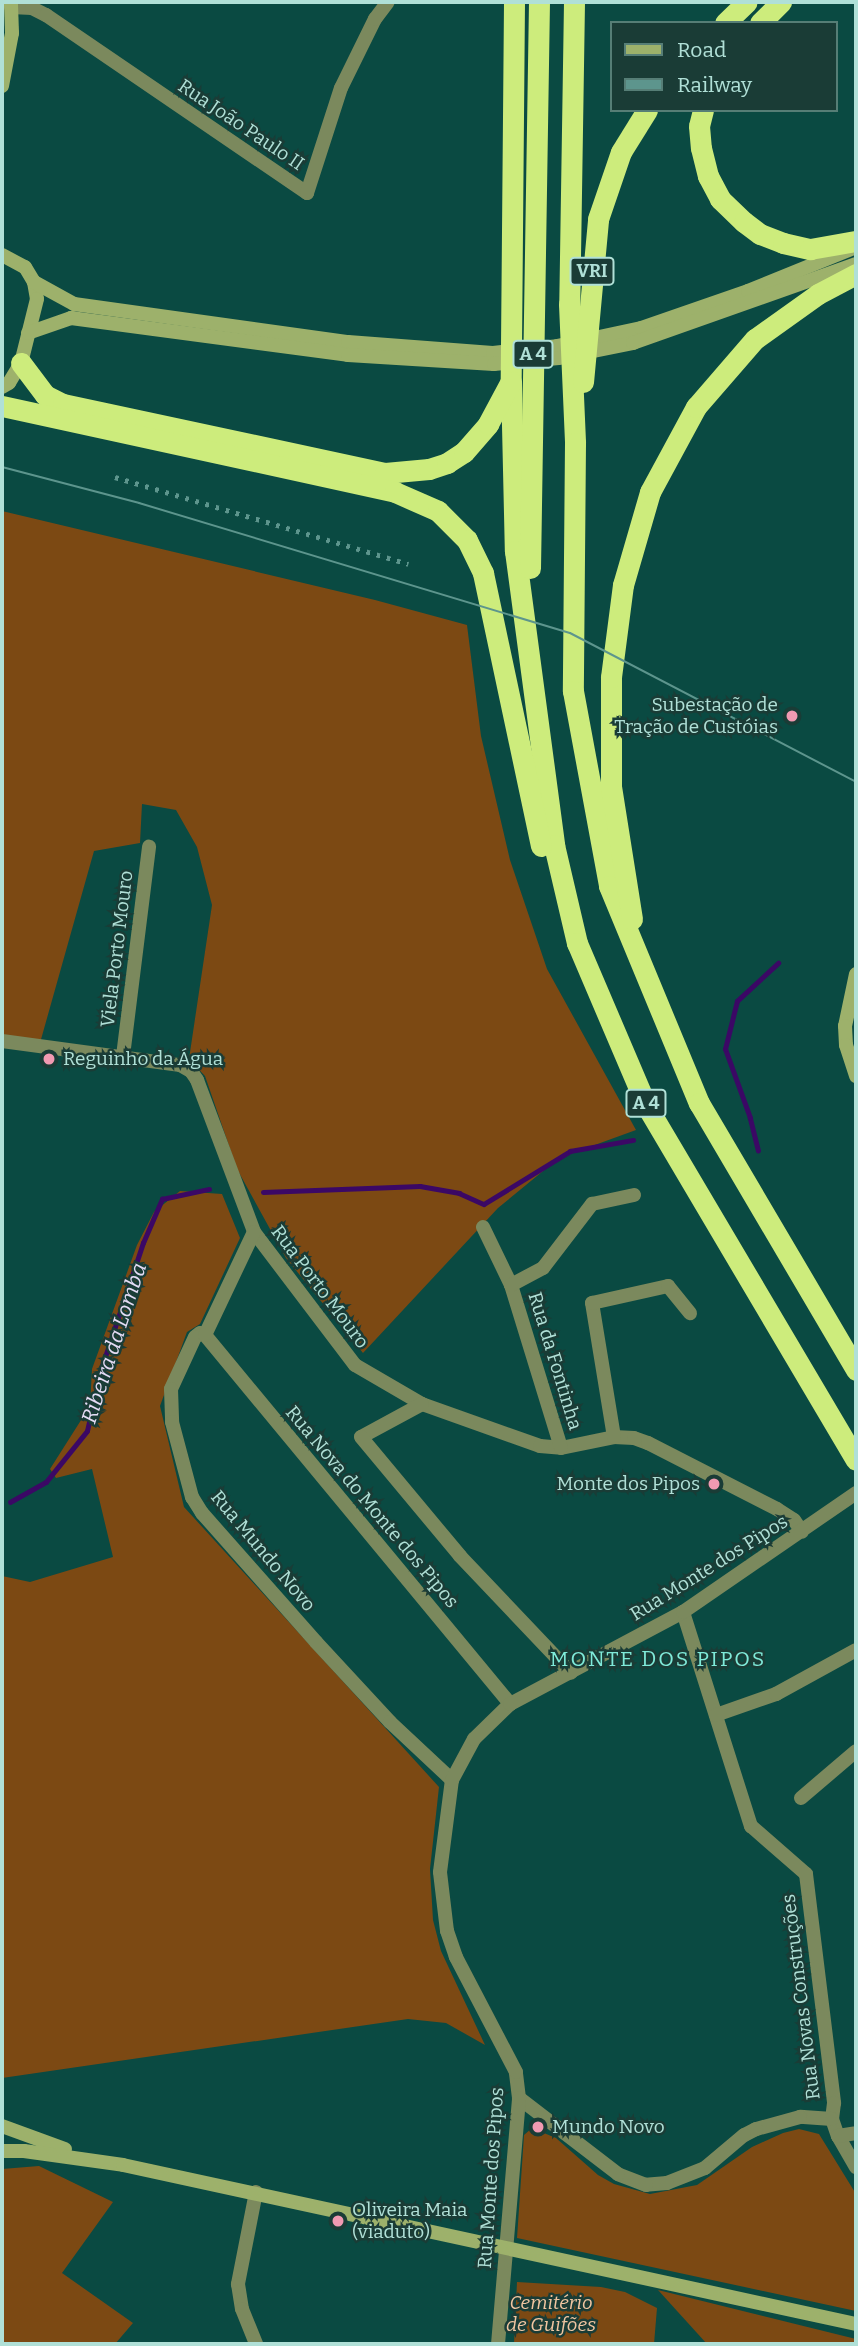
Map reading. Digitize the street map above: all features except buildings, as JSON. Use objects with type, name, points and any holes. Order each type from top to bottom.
[{"type":"highway","points":[[503,2],[512,96]]},
{"type":"highway","points":[[514,2],[511,381],[515,551],[534,707]]},
{"type":"highway","name":"A 4","points":[[539,2],[529,549],[534,707],[554,845],[577,943],[646,1105],[856,1460]]},
{"type":"highway","name":"A 4","points":[[574,2],[569,304],[575,443],[573,691],[609,886],[699,1103],[856,1370]]},
{"type":"highway","points":[[727,21],[747,2]]},
{"type":"highway","points":[[762,21],[781,2]]},
{"type":"highway","name":"VRI","points":[[575,443],[598,219],[621,152],[646,112]]},
{"type":"highway","points":[[702,112],[699,126],[708,176],[720,199],[744,222],[760,234],[810,249],[856,242]]},
{"type":"highway","points":[[636,946],[611,787],[611,677],[623,585],[650,492],[695,407],[755,340],[818,294],[856,274]]},
{"type":"highway","points":[[21,363],[45,395],[63,404],[385,473],[429,470],[464,452],[488,424],[511,381]]},
{"type":"highway","points":[[2,405],[396,492],[438,511],[467,540],[483,573],[542,851],[577,943]]},
{"type":"main road","points":[[2,86],[12,33],[11,4]]},
{"type":"main road","points":[[2,244],[6,256],[25,267],[34,282],[37,299],[21,363],[9,383],[2,387]]},
{"type":"main road","points":[[28,333],[71,318],[348,355],[449,358],[557,346],[641,328],[748,291],[856,248]]},
{"type":"main road","points":[[34,282],[74,304],[494,364],[559,358],[632,343],[856,264]]},
{"type":"main road","points":[[856,974],[845,1026],[846,1045],[856,1076]]},
{"type":"main road","points":[[2,2126],[99,2161]]},
{"type":"main road","points":[[2,2151],[24,2151],[99,2161],[256,2192],[856,2324]]},
{"type":"street","name":"Rua João Paulo II","points":[[11,4],[32,8],[46,15],[307,193],[341,88],[376,19],[388,2]]},
{"type":"street","name":"Viela Porto Mouro","points":[[123,1056],[149,847]]},
{"type":"street","name":"Rua Porto Mouro","points":[[2,1041],[180,1065],[191,1071],[197,1080],[254,1231],[355,1365],[422,1404],[540,1446],[561,1448],[614,1437],[634,1438],[648,1443],[777,1509],[794,1520],[802,1532]]},
{"type":"street","name":"Rua da Fontinha","points":[[511,1285],[543,1268],[592,1204],[634,1195]]},
{"type":"street","name":"Rua da Fontinha","points":[[483,1227],[511,1285],[561,1448]]},
{"type":"street","name":"Rua Mundo Novo","points":[[254,1231],[205,1335],[200,1333],[195,1337],[171,1388],[172,1422],[192,1497],[201,1513],[316,1642],[390,1722],[452,1780]]},
{"type":"street","points":[[614,1437],[592,1303],[668,1286],[690,1313]]},
{"type":"street","name":"Rua Nova do Monte dos Pipos","points":[[205,1335],[510,1704]]},
{"type":"street","points":[[422,1404],[361,1437],[460,1556],[570,1673]]},
{"type":"street","name":"Rua Monte dos Pipos","points":[[498,2344],[513,2132],[519,2098],[516,2073],[456,1956],[447,1931],[440,1872],[452,1780],[474,1740],[510,1704],[683,1612],[856,1493]]},
{"type":"street","name":"Rua Novas Construções","points":[[683,1612],[751,1826],[806,1874],[834,2103],[832,2119],[838,2136],[856,2167]]},
{"type":"street","points":[[716,1715],[776,1694],[856,1650]]},
{"type":"street","points":[[801,1798],[856,1751]]},
{"type":"street","points":[[519,2098],[618,2174],[646,2185],[667,2183],[695,2173],[744,2136],[779,2121],[800,2117],[832,2119]]},
{"type":"street","points":[[838,2136],[856,2133]]},
{"type":"street","points":[[256,2192],[238,2284],[242,2309],[256,2344]]},
{"type":"green space","points":[[2,511],[375,600],[467,625],[481,736],[510,860],[547,969],[636,1130],[559,1158],[498,1208],[363,1353],[286,1258],[237,1169],[205,1076],[189,1059],[212,905],[197,847],[176,810],[142,804],[140,843],[94,851],[40,1043],[2,1035]]},
{"type":"green space","points":[[180,1191],[222,1194],[240,1238],[200,1324],[187,1332],[160,1406],[184,1507],[439,1787],[430,1869],[433,1920],[441,1951],[485,2045],[446,2023],[408,2019],[2,2078],[2,1576],[30,1582],[113,1557],[92,1469],[56,1478],[50,1469],[90,1406],[92,1369],[137,1245],[154,1212]]},
{"type":"green space","points":[[532,2128],[556,2138],[598,2175],[614,2184],[650,2194],[697,2185],[752,2147],[783,2133],[799,2129],[819,2134],[856,2194],[856,2311],[517,2238],[524,2135]]},
{"type":"green space","points":[[39,2166],[113,2202],[62,2273],[133,2323],[115,2344],[2,2344],[2,2169]]},
{"type":"green space","name":"Cemitério de Guifões","points":[[517,2282],[601,2287],[625,2292],[657,2308],[654,2344],[514,2344]]},
{"type":"green space","points":[[658,2290],[856,2339],[856,2344],[707,2344]]},
{"type":"waterway","name":"Ribeira da Lomba","points":[[758,1151],[750,1118],[725,1049],[737,1001],[778,963]]},
{"type":"waterway","name":"Ribeira da Lomba","points":[[263,1192],[420,1186],[459,1193],[484,1204],[570,1151],[633,1140]]},
{"type":"waterway","name":"Ribeira da Lomba","points":[[10,1502],[46,1482],[87,1431],[101,1369],[143,1243],[162,1199],[209,1189]]},
{"type":"tram line","points":[[2,467],[139,503],[570,633],[856,782]]},
{"type":"railway","points":[[115,477],[408,564]]},
{"type":"place","name":"Subestação de Tração de Custóias","points":[[792,716]]},
{"type":"place","name":"Reguinho da Água","points":[[49,1059]]},
{"type":"place","name":"Monte dos Pipos","points":[[714,1484]]},
{"type":"place","name":"Mundo Novo","points":[[538,2127]]},
{"type":"place","name":"Oliveira Maia (viaduto)","points":[[338,2221]]},
{"type":"district","name":"MONTE DOS PIPOS","points":[[658,1659]]}]
